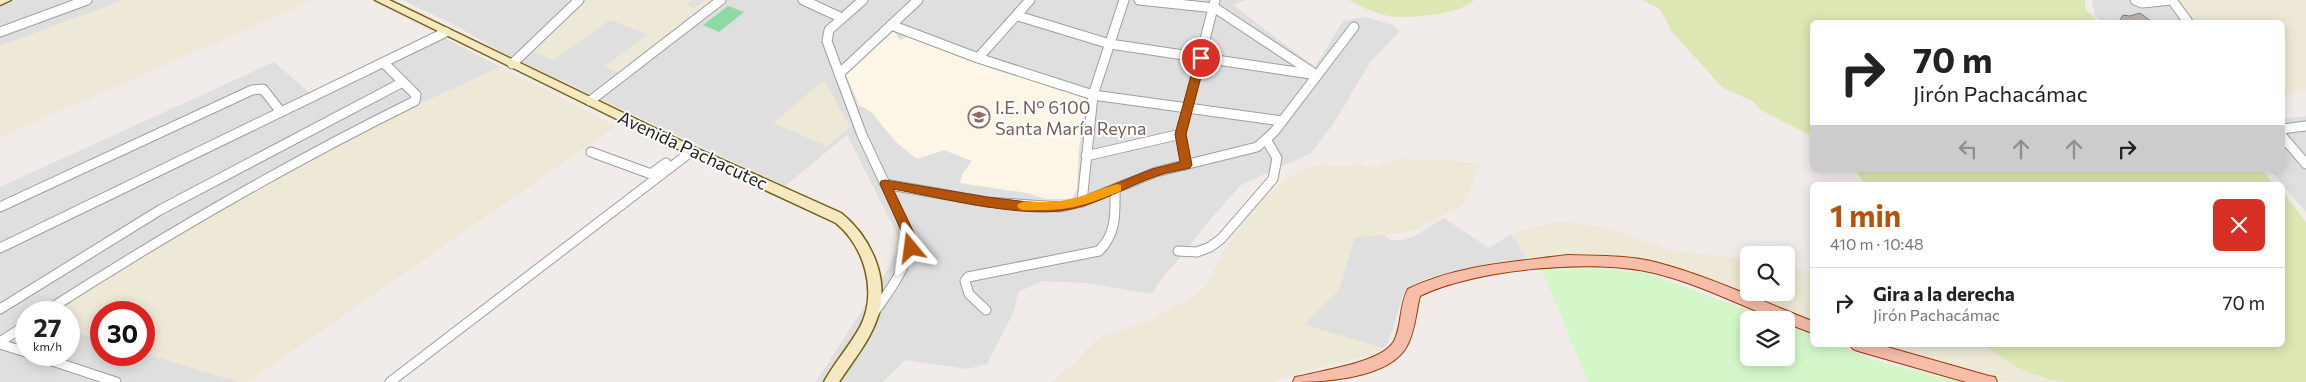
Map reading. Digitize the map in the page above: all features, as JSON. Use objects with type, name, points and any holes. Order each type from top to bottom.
[{"type":"main road","points":[[0,2],[6,0]]},
{"type":"main road","name":"Avenida Pachacutec","points":[[380,0],[689,149],[836,216],[853,232],[871,270],[875,291],[870,320],[831,382]]},
{"type":"main road","points":[[1301,382],[1392,356],[1401,343],[1413,293],[1432,284],[1480,272],[1567,260],[1616,262],[1653,267],[1810,326]]},
{"type":"main road","points":[[1865,347],[1989,382]]},
{"type":"street","points":[[0,32],[87,0]]},
{"type":"street","points":[[512,64],[579,0]]},
{"type":"street","points":[[590,101],[721,0]]},
{"type":"street","points":[[803,0],[842,18]]},
{"type":"street","points":[[863,0],[842,18],[826,36],[862,135],[910,237],[911,248],[903,267],[870,320]]},
{"type":"street","points":[[839,74],[918,0]]},
{"type":"street","points":[[978,58],[1018,16],[1030,0]]},
{"type":"street","points":[[1082,202],[1093,95],[1124,0]]},
{"type":"street","points":[[1140,0],[1215,4],[1317,75]]},
{"type":"street","points":[[2135,0],[2142,3],[2172,0],[2187,20]]},
{"type":"street","points":[[1186,165],[1180,134],[1215,4]]},
{"type":"street","points":[[1018,16],[1110,44],[1317,75]]},
{"type":"street","points":[[891,25],[978,58],[1093,95],[1282,120]]},
{"type":"street","points":[[885,184],[987,202],[1036,207],[1060,207],[1082,202],[1156,172],[1256,147],[1267,140],[1354,27]]},
{"type":"street","points":[[0,248],[446,32]]},
{"type":"street","points":[[62,301],[180,226],[371,122],[415,101],[416,95],[384,63]]},
{"type":"street","points":[[0,309],[160,210],[402,82]]},
{"type":"street","points":[[0,207],[252,90],[263,89],[281,112]]},
{"type":"street","points":[[2285,129],[2306,126]]},
{"type":"street","points":[[1086,156],[1180,134]]},
{"type":"street","points":[[1178,251],[1197,252],[1210,247],[1221,238],[1273,179],[1277,158],[1267,140]]},
{"type":"street","points":[[2285,140],[2306,164]]},
{"type":"street","points":[[591,152],[651,174],[689,149]]},
{"type":"street","points":[[390,382],[689,149]]},
{"type":"street","points":[[986,310],[970,296],[964,287],[964,281],[968,277],[1099,252],[1108,245],[1115,229],[1115,189]]},
{"type":"street","points":[[0,343],[15,333]]},
{"type":"street","points":[[0,343],[15,348]]},
{"type":"street","points":[[67,366],[116,382]]},
{"type":"shaded area","points":[[17,0],[124,0],[0,46],[0,6]]},
{"type":"shaded area","points":[[124,0],[313,0],[0,137],[0,46]]},
{"type":"shaded area","points":[[403,0],[1246,0],[1233,5],[1315,67],[1343,21],[1365,17],[1393,25],[1400,31],[1371,61],[1333,124],[1311,153],[1241,185],[1164,275],[1152,294],[1085,283],[1043,281],[1018,292],[1014,311],[987,364],[967,369],[906,360],[882,382],[816,382],[888,269],[901,242],[847,135],[785,186],[509,56],[458,27]]},
{"type":"shaded area","points":[[586,0],[693,0],[687,5],[694,8],[705,0],[718,0],[620,74],[605,66],[648,34],[610,20],[553,60],[530,50]]},
{"type":"shaded area","points":[[2092,0],[2179,0],[2178,4],[2191,20],[2100,20],[2095,16]]},
{"type":"shaded area","points":[[2179,0],[2306,0],[2306,89],[2287,94],[2285,98],[2285,20],[2191,20],[2178,4]]},
{"type":"shaded area","name":"I.E. N° 6100 Santa María Reyna","points":[[894,31],[900,40],[907,37],[981,61],[1061,91],[1087,97],[1079,148],[1077,189],[1072,199],[1046,199],[1027,193],[960,183],[963,173],[972,161],[944,150],[917,159],[896,142],[871,112],[859,105],[846,75]]},
{"type":"shaded area","points":[[437,34],[500,67],[385,120],[195,223],[72,301],[15,301],[15,366],[80,366],[80,333],[90,337],[90,366],[155,366],[155,356],[239,382],[0,382],[0,187],[274,62],[312,95]]},
{"type":"shaded area","points":[[500,67],[616,126],[248,382],[239,382],[155,356],[155,301],[90,301],[90,337],[80,333],[80,301],[72,301],[195,223],[275,177],[385,120]]},
{"type":"shaded area","points":[[824,80],[850,127],[827,146],[773,123]]},
{"type":"shaded area","points":[[2306,116],[2306,212],[2285,188],[2285,182],[2280,182],[2272,172],[2285,172],[2285,119]]},
{"type":"shaded area","points":[[1398,159],[1446,160],[1480,164],[1464,204],[1419,228],[1400,233],[1354,238],[1339,290],[1306,323],[1308,326],[1383,348],[1379,352],[1267,382],[1050,382],[1080,359],[1086,350],[1101,337],[1144,323],[1194,297],[1205,287],[1225,249],[1251,212],[1271,191],[1285,180],[1309,168],[1323,165],[1346,167],[1355,164],[1378,168]]},
{"type":"shaded area","points":[[1444,218],[1489,248],[1511,234],[1526,257],[1502,264],[1425,279],[1404,292],[1388,343],[1383,348],[1307,326],[1306,323],[1309,319],[1339,290],[1354,238],[1383,234],[1391,240],[1403,240],[1415,236]]},
{"type":"shaded area","points":[[1556,222],[1576,223],[1610,229],[1671,251],[1740,258],[1740,291],[1658,262],[1584,255],[1526,257],[1511,234]]},
{"type":"shaded area","points":[[1795,268],[1810,272],[1810,322],[1795,316],[1795,311],[1785,311],[1762,301],[1795,301]]},
{"type":"shaded area","points":[[1878,347],[1985,347],[1993,350],[2011,364],[2040,377],[2065,382],[2011,382]]},
{"type":"green space","points":[[1349,0],[1474,0],[1467,5],[1445,13],[1405,17],[1380,14]]},
{"type":"green space","points":[[1642,0],[2085,0],[2085,9],[2096,20],[1810,20],[1810,135],[1761,110],[1754,102],[1722,87],[1672,32],[1660,9]]},
{"type":"green space","points":[[728,6],[744,12],[719,32],[703,25]]},
{"type":"green space","points":[[1857,172],[2263,172],[2272,182],[1863,182]]},
{"type":"green space","points":[[2285,196],[2306,222],[2306,382],[2065,382],[2023,370],[1984,347],[2285,347]]},
{"type":"green space","points":[[1589,268],[1643,272],[1750,311],[1740,311],[1740,366],[1795,366],[1795,328],[1810,334],[1810,347],[1841,347],[1880,362],[1963,382],[1588,382],[1542,270]]},
{"type":"building","points":[[2140,13],[2149,20],[2120,20],[2123,15],[2130,16]]},
{"type":"slow traffic","points":[[1023,206],[1060,207],[1082,202],[1117,188]]},
{"type":"place","name":"I.E. N° 6100 Santa María Reyna","points":[[979,117]]},
{"type":"route","points":[[911,248],[910,237],[885,184],[987,202],[1036,207],[1060,207],[1082,202],[1156,172],[1186,165],[1180,134],[1201,58]]}]
